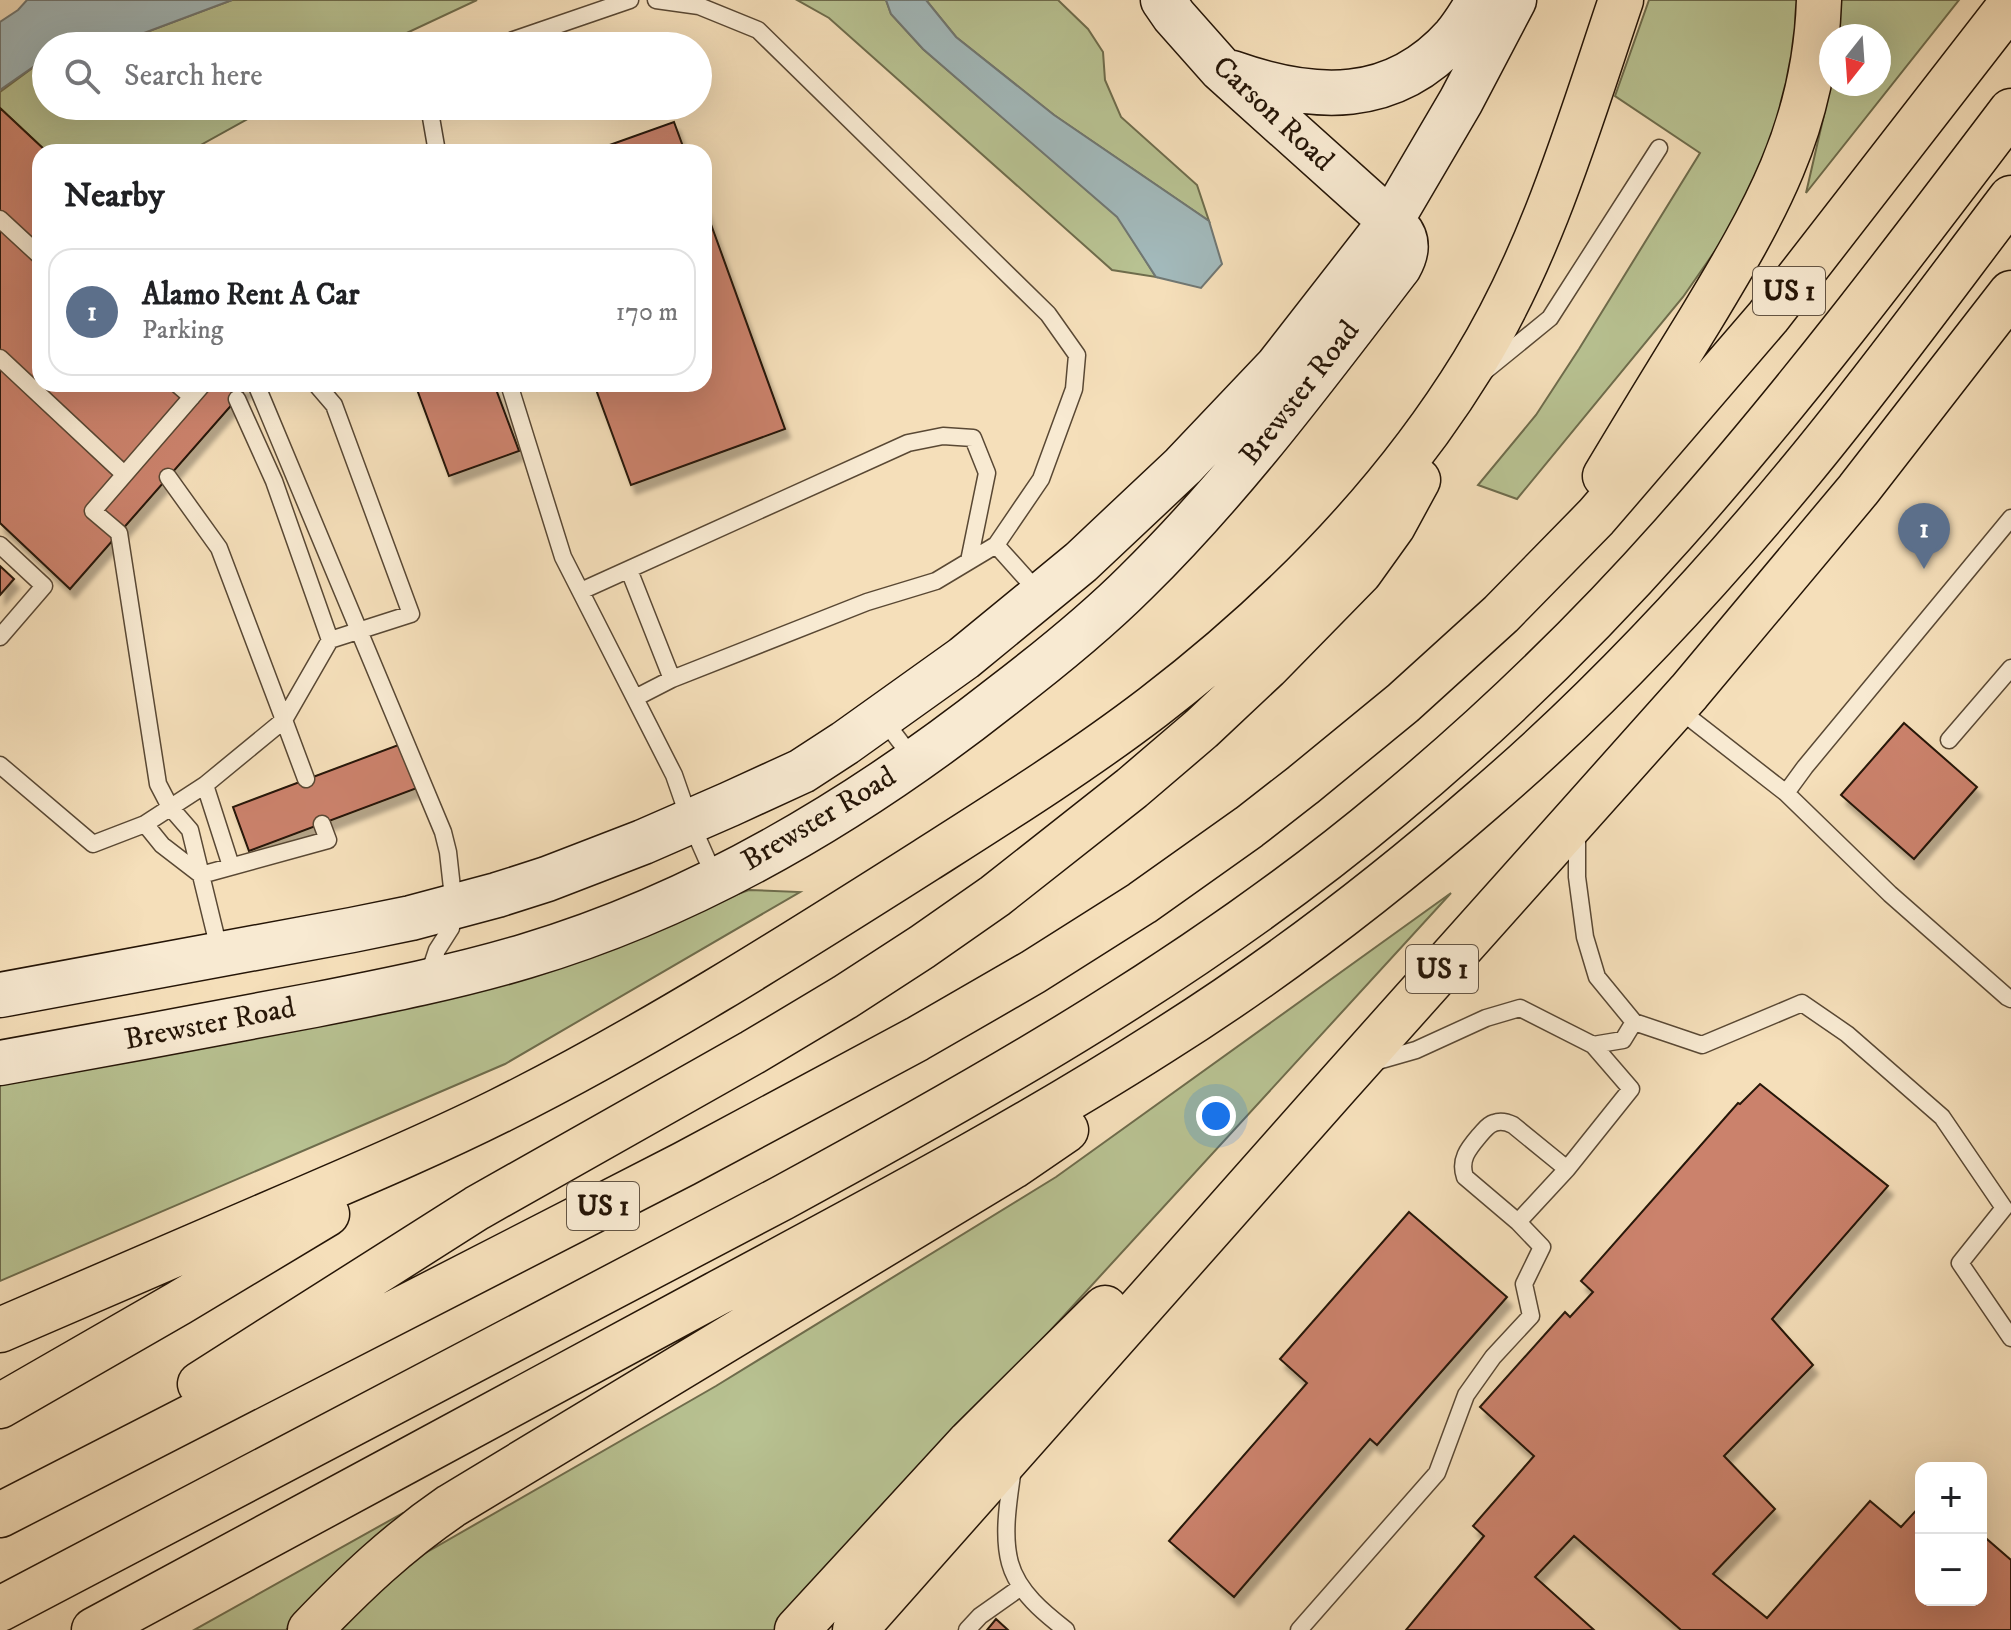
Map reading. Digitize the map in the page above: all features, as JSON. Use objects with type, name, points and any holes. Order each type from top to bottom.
[{"type":"highway","points":[[0,1330],[392,1161],[554,1082],[779,952],[1009,807],[1151,708],[1247,629],[1327,554],[1388,484],[1450,400],[1506,305],[1545,220],[1621,0]]},
{"type":"highway","points":[[1551,565],[1767,205],[1790,153],[1806,100],[1819,0]]},
{"type":"highway","name":"US 1","points":[[0,1514],[684,1164],[917,1039],[1033,972],[1142,903],[1249,827],[1403,703],[1551,565],[1641,467],[1768,317],[2011,4]]},
{"type":"highway","points":[[0,1609],[898,1134],[1112,1009],[1286,890],[1449,757],[1535,679],[1636,574],[1757,436],[2011,111]]},
{"type":"highway","points":[[94,1630],[939,1173],[1131,1061],[1275,965],[1383,884],[1484,800],[1580,711],[1673,617],[1804,467],[2011,198]]},
{"type":"highway","name":"US 1","points":[[855,1630],[1676,707],[1858,490],[2011,293]]},
{"type":"highway","points":[[0,1514],[452,1224],[845,997],[1029,871],[1201,729],[1360,572],[1393,526],[1419,479],[1450,400]]},
{"type":"highway","points":[[310,1630],[352,1586],[398,1545],[451,1506],[1025,1159],[1120,1091],[1275,965]]},
{"type":"highway","points":[[797,1630],[1001,1410],[1345,1077]]},
{"type":"highway","points":[[0,1406],[179,1303],[497,1112]]},
{"type":"street","name":"Carson Road","points":[[1163,0],[1221,69],[1390,222]]},
{"type":"street","points":[[1221,69],[1266,84],[1310,92],[1332,94],[1375,88],[1413,71],[1436,54],[1456,34],[1479,0]]},
{"type":"street","name":"Brewster Road","points":[[0,995],[411,918],[454,906],[547,879],[643,842],[802,771],[964,658],[1081,562],[1152,496],[1277,367],[1390,222],[1461,101],[1514,0]]},
{"type":"street","name":"Brewster Road","points":[[0,1063],[426,982],[530,955],[641,915],[716,880],[816,825],[974,719],[1073,641],[1138,581],[1219,493],[1285,414],[1399,267],[1406,252],[1404,234],[1390,222]]},
{"type":"lane","points":[[537,32],[630,0]]},
{"type":"lane","points":[[635,698],[672,679],[867,602],[936,581],[996,545],[1041,479],[1074,389],[1077,355],[1048,314],[758,30],[699,6],[656,0]]},
{"type":"lane","points":[[431,120],[436,144]]},
{"type":"lane","points":[[1450,400],[1550,318],[1659,148]]},
{"type":"lane","points":[[0,219],[32,249]]},
{"type":"lane","points":[[0,358],[32,388]]},
{"type":"lane","points":[[36,392],[124,474]]},
{"type":"lane","points":[[186,392],[192,397]]},
{"type":"lane","points":[[196,392],[93,511],[119,533],[158,784],[170,807],[190,830],[221,955]]},
{"type":"lane","points":[[259,392],[443,832],[454,906],[451,928],[437,950],[426,982]]},
{"type":"lane","points":[[0,765],[93,844],[145,824],[205,785],[284,720],[330,640],[411,614],[334,405],[323,392]]},
{"type":"lane","points":[[511,392],[563,557],[674,775],[716,880]]},
{"type":"lane","points":[[237,399],[274,481],[330,640]]},
{"type":"lane","points":[[581,591],[908,443],[943,436],[973,438],[987,473],[969,561]]},
{"type":"lane","points":[[168,477],[219,548],[306,779]]},
{"type":"lane","points":[[1786,793],[2011,518]]},
{"type":"lane","points":[[0,545],[44,586],[0,637]]},
{"type":"lane","points":[[996,545],[1041,595]]},
{"type":"lane","points":[[629,570],[672,679]]},
{"type":"lane","points":[[1949,740],[2011,668]]},
{"type":"lane","points":[[1676,707],[1786,793],[1890,894],[2011,999]]},
{"type":"lane","points":[[882,717],[914,760]]},
{"type":"lane","points":[[205,785],[231,866]]},
{"type":"lane","points":[[1577,819],[1577,877],[1589,951],[1597,977],[1634,1022],[1702,1045],[1802,1003],[1847,1034],[1942,1117],[2004,1208],[1960,1263],[2011,1338]]},
{"type":"lane","points":[[145,824],[162,845],[201,875]]},
{"type":"lane","points":[[201,875],[328,840],[322,824]]},
{"type":"lane","points":[[1345,1077],[1416,1050],[1486,1018],[1520,1008],[1593,1045],[1631,1089],[1567,1169],[1518,1222]]},
{"type":"lane","points":[[1593,1045],[1623,1040],[1634,1022]]},
{"type":"lane","points":[[1299,1630],[1437,1473],[1466,1395],[1493,1357],[1531,1316],[1524,1284],[1542,1247],[1465,1177],[1462,1170],[1466,1153],[1488,1126],[1504,1121],[1567,1169]]},
{"type":"lane","points":[[1015,1450],[1007,1529],[1010,1563],[1021,1587],[1042,1611],[1066,1630]]},
{"type":"lane","points":[[967,1630],[980,1616],[1021,1587]]},
{"type":"green space","points":[[232,0],[477,0],[409,32],[147,32]]},
{"type":"green space","points":[[797,0],[886,0],[891,14],[923,49],[1118,217],[1156,277],[1112,270],[829,18]]},
{"type":"green space","points":[[926,0],[1058,0],[1088,29],[1103,52],[1105,80],[1121,117],[1197,185],[1209,221],[1054,115],[956,37]]},
{"type":"green space","points":[[1649,0],[1799,0],[1799,54],[1779,131],[1740,215],[1683,297],[1517,499],[1478,485],[1536,415],[1700,153],[1615,96]]},
{"type":"green space","points":[[1836,0],[1959,0],[1891,86],[1891,24],[1833,24]]},
{"type":"green space","points":[[32,68],[32,120],[246,120],[202,144],[38,144],[0,108],[0,92]]},
{"type":"green space","points":[[1826,96],[1883,96],[1806,193]]},
{"type":"green space","points":[[749,890],[800,892],[505,1064],[0,1281],[0,1081],[463,993]]},
{"type":"green space","points":[[1451,893],[776,1630],[336,1630],[415,1559],[716,1386],[1056,1177]]},
{"type":"green space","points":[[403,1513],[407,1519],[343,1572],[286,1630],[194,1630]]},
{"type":"water","points":[[27,0],[232,0],[147,32],[32,32],[32,68],[0,90],[0,22]]},
{"type":"water","points":[[886,0],[926,0],[956,37],[1054,115],[1209,221],[1222,264],[1201,288],[1156,277],[1117,217],[923,49],[891,14]]},
{"type":"building","points":[[0,108],[38,144],[32,144],[32,392],[243,392],[70,589],[0,523]]},
{"type":"building","points":[[674,122],[682,144],[612,144]]},
{"type":"building","points":[[712,227],[785,429],[631,485],[597,392],[712,392]]},
{"type":"building","points":[[418,392],[497,392],[519,451],[449,476]]},
{"type":"building","points":[[0,566],[14,579],[0,595]]},
{"type":"building","points":[[1904,723],[1977,787],[1914,859],[1841,795]]},
{"type":"building","points":[[401,744],[417,788],[249,851],[233,807]]},
{"type":"building","points":[[1760,1084],[1888,1186],[1772,1319],[1813,1365],[1724,1456],[1775,1509],[1713,1574],[1767,1618],[1870,1501],[1901,1527],[1915,1512],[1915,1606],[1987,1606],[1987,1539],[2011,1560],[2011,1630],[1681,1630],[1574,1536],[1535,1577],[1594,1630],[1406,1630],[1484,1536],[1473,1526],[1534,1456],[1480,1407],[1565,1312],[1570,1317],[1593,1292],[1581,1281]]},
{"type":"building","points":[[1409,1212],[1507,1297],[1377,1445],[1370,1439],[1234,1597],[1169,1541],[1307,1383],[1280,1359]]},
{"type":"building","points":[[996,1619],[1008,1630],[987,1630]]},
{"type":"place","name":"Alamo Rent A Car","points":[[1924,569]]}]
